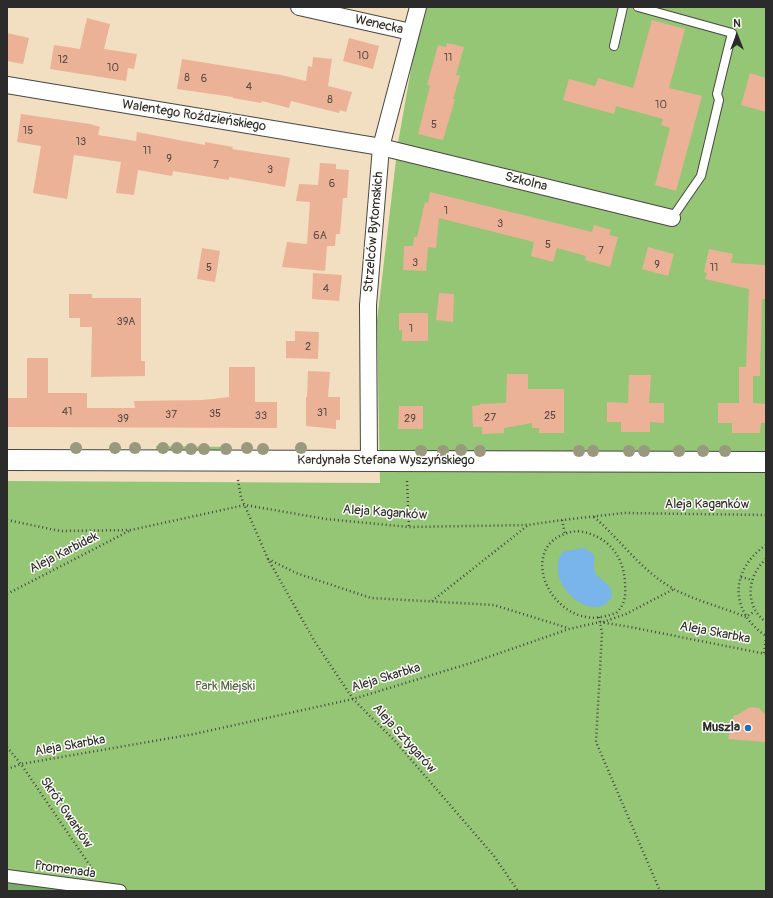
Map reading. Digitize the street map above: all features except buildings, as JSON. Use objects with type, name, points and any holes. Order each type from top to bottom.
[{"type":"street","name":"Wenecka","points":[[299,7],[411,32]]},
{"type":"street","name":"Strzelców Bytomskich","points":[[369,462],[368,305],[381,146],[418,7]]},
{"type":"street","name":"Walentego Roździeńskiego","points":[[7,85],[381,146]]},
{"type":"street","name":"Szkolna","points":[[381,146],[672,218]]},
{"type":"street","name":"Kardynała Stefana Wyszyńskiego","points":[[7,460],[766,462]]},
{"type":"street","name":"Promenada","points":[[7,876],[120,891]]},
{"type":"lane","points":[[614,46],[623,7]]},
{"type":"lane","points":[[638,7],[732,33],[717,94],[718,100],[701,176],[672,218]]},
{"type":"path","name":"Aleja Sztygarów","points":[[238,480],[238,489],[268,559],[315,642],[353,699],[395,741],[489,850],[518,891]]},
{"type":"path","points":[[407,481],[409,527]]},
{"type":"path","name":"Aleja Kaganków","points":[[7,520],[60,532],[131,530],[246,505],[326,519],[409,527],[528,526],[562,520],[624,513],[766,515]]},
{"type":"path","points":[[593,517],[622,543],[645,568],[674,589],[746,617]]},
{"type":"path","points":[[562,520],[565,534]]},
{"type":"path","points":[[432,601],[528,526]]},
{"type":"path","name":"Aleja Karbidek","points":[[7,594],[131,530]]},
{"type":"path","points":[[578,532],[590,533],[599,537],[612,549],[623,564],[626,592],[623,603],[616,613],[599,617],[585,617],[570,611],[552,594],[544,580],[542,567],[546,551],[554,538],[565,534],[578,532]]},
{"type":"path","points":[[765,653],[766,637],[754,627],[746,617],[740,605],[738,593],[741,577],[751,556],[766,544]]},
{"type":"path","points":[[268,559],[296,573],[371,598],[494,606],[569,629]]},
{"type":"path","points":[[766,559],[757,569],[752,580],[750,597],[755,612],[766,622]]},
{"type":"path","points":[[741,577],[752,580]]},
{"type":"path","points":[[600,622],[626,614],[674,589]]},
{"type":"path","points":[[746,617],[755,612]]},
{"type":"path","points":[[599,617],[602,633],[596,742],[660,891]]},
{"type":"path","name":"Aleja Skarbka","points":[[7,769],[21,764],[194,734],[353,699],[471,663],[569,629],[600,622],[630,626],[765,653]]},
{"type":"path","name":"Skrót Gwarków","points":[[7,747],[21,764],[107,890]]},
{"type":"green space","name":"Park Miejski","points":[[422,7],[766,7],[766,891],[7,891],[7,481],[380,483],[377,321],[398,143]]},
{"type":"green space","points":[[156,446],[230,447],[230,452],[156,451]]},
{"type":"green space","points":[[7,881],[80,891],[7,891]]},
{"type":"water","points":[[582,548],[587,549],[594,555],[595,572],[598,577],[609,585],[612,592],[612,596],[604,605],[594,607],[583,604],[573,597],[564,587],[559,576],[558,564],[563,552]]},
{"type":"place","name":"Muszla","points":[[748,728]]}]
